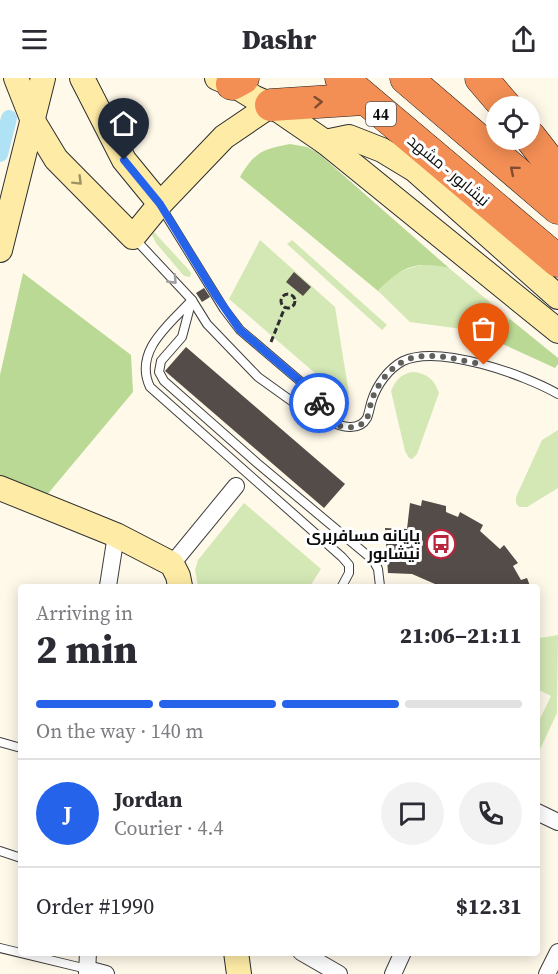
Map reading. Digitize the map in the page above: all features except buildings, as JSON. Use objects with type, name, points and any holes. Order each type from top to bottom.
[{"type":"highway","name":"نیشابور - مشهد","points":[[341,78],[558,261]]},
{"type":"highway","name":"44","points":[[406,78],[558,208]]},
{"type":"highway","points":[[482,78],[497,96]]},
{"type":"highway","points":[[271,105],[364,99]]},
{"type":"highway","points":[[540,150],[558,172]]},
{"type":"highway","points":[[502,216],[558,286]]},
{"type":"street","points":[[16,78],[33,121],[56,159],[133,237],[160,204],[224,137],[271,105]]},
{"type":"street","points":[[0,250],[43,78]]},
{"type":"street","points":[[82,78],[124,160],[160,204]]},
{"type":"street","points":[[231,80],[255,98],[271,105],[326,142],[558,331]]},
{"type":"street","points":[[326,142],[349,137],[382,150],[415,170],[558,297]]},
{"type":"street","points":[[13,195],[34,163],[56,159]]},
{"type":"street","points":[[172,564],[236,486]]},
{"type":"street","points":[[0,488],[116,535],[172,564],[180,584]]},
{"type":"street","points":[[108,584],[116,535]]},
{"type":"street","points":[[540,813],[558,822]]},
{"type":"street","points":[[548,974],[558,952]]},
{"type":"street","points":[[237,956],[239,974]]},
{"type":"street","points":[[308,956],[339,974]]},
{"type":"street","points":[[393,974],[401,956]]},
{"type":"street","points":[[88,965],[106,974]]},
{"type":"lane","points":[[160,204],[224,309],[240,330],[300,381],[318,400],[330,421]]},
{"type":"lane","points":[[133,237],[192,300],[207,324],[258,377],[311,415],[341,427],[357,427],[366,420],[376,391],[389,372],[404,361],[421,357],[443,357],[484,365],[526,377],[558,394]]},
{"type":"lane","points":[[192,300],[153,342],[148,352],[145,377],[150,387],[342,557],[349,565],[349,573],[343,584]]},
{"type":"lane","points":[[192,300],[182,337],[161,361],[159,372],[164,381],[373,560],[378,569],[380,584]]},
{"type":"lane","points":[[0,742],[18,747]]},
{"type":"lane","points":[[0,851],[18,857]]},
{"type":"lane","points":[[0,948],[18,951]]},
{"type":"lane","points":[[41,956],[88,965]]},
{"type":"path","points":[[286,295],[292,296],[295,304],[289,308],[285,307],[282,298],[286,295]]},
{"type":"path","points":[[266,354],[285,307]]},
{"type":"green space","points":[[290,144],[307,147],[318,153],[449,268],[427,265],[410,268],[395,276],[378,291],[240,177],[250,162],[260,153]]},
{"type":"green space","points":[[154,232],[188,269],[191,273],[190,277],[184,276],[156,243],[152,235]]},
{"type":"green space","points":[[260,240],[335,307],[349,394],[345,399],[229,299]]},
{"type":"green space","points":[[292,240],[387,325],[382,330],[287,244]]},
{"type":"green space","points":[[429,264],[449,268],[510,319],[494,340],[462,329],[410,322],[378,291],[401,272]]},
{"type":"green space","points":[[23,273],[131,355],[133,392],[46,496],[0,477],[0,375]]},
{"type":"green space","points":[[510,319],[558,358],[555,368],[494,340]]},
{"type":"green space","points":[[412,372],[429,378],[439,393],[417,454],[412,459],[405,451],[391,391],[399,378]]},
{"type":"green space","points":[[558,430],[558,488],[527,507],[519,507],[516,497],[542,440]]},
{"type":"green space","points":[[244,503],[321,569],[311,584],[198,584],[195,570],[198,560]]},
{"type":"green space","points":[[558,635],[557,713],[540,750],[540,719],[551,696],[540,690],[540,638]]},
{"type":"waterway","points":[[0,154],[9,118]]},
{"type":"way so far","points":[[319,403],[330,421],[341,427],[357,427],[366,420],[372,399],[380,383],[389,372],[404,361],[421,357],[443,357],[484,365]]},
{"type":"place","name":"پایانه مسافربری نیشابور","points":[[441,544]]},
{"type":"route","points":[[124,160],[160,204],[224,309],[240,330],[300,381],[319,403]]}]
